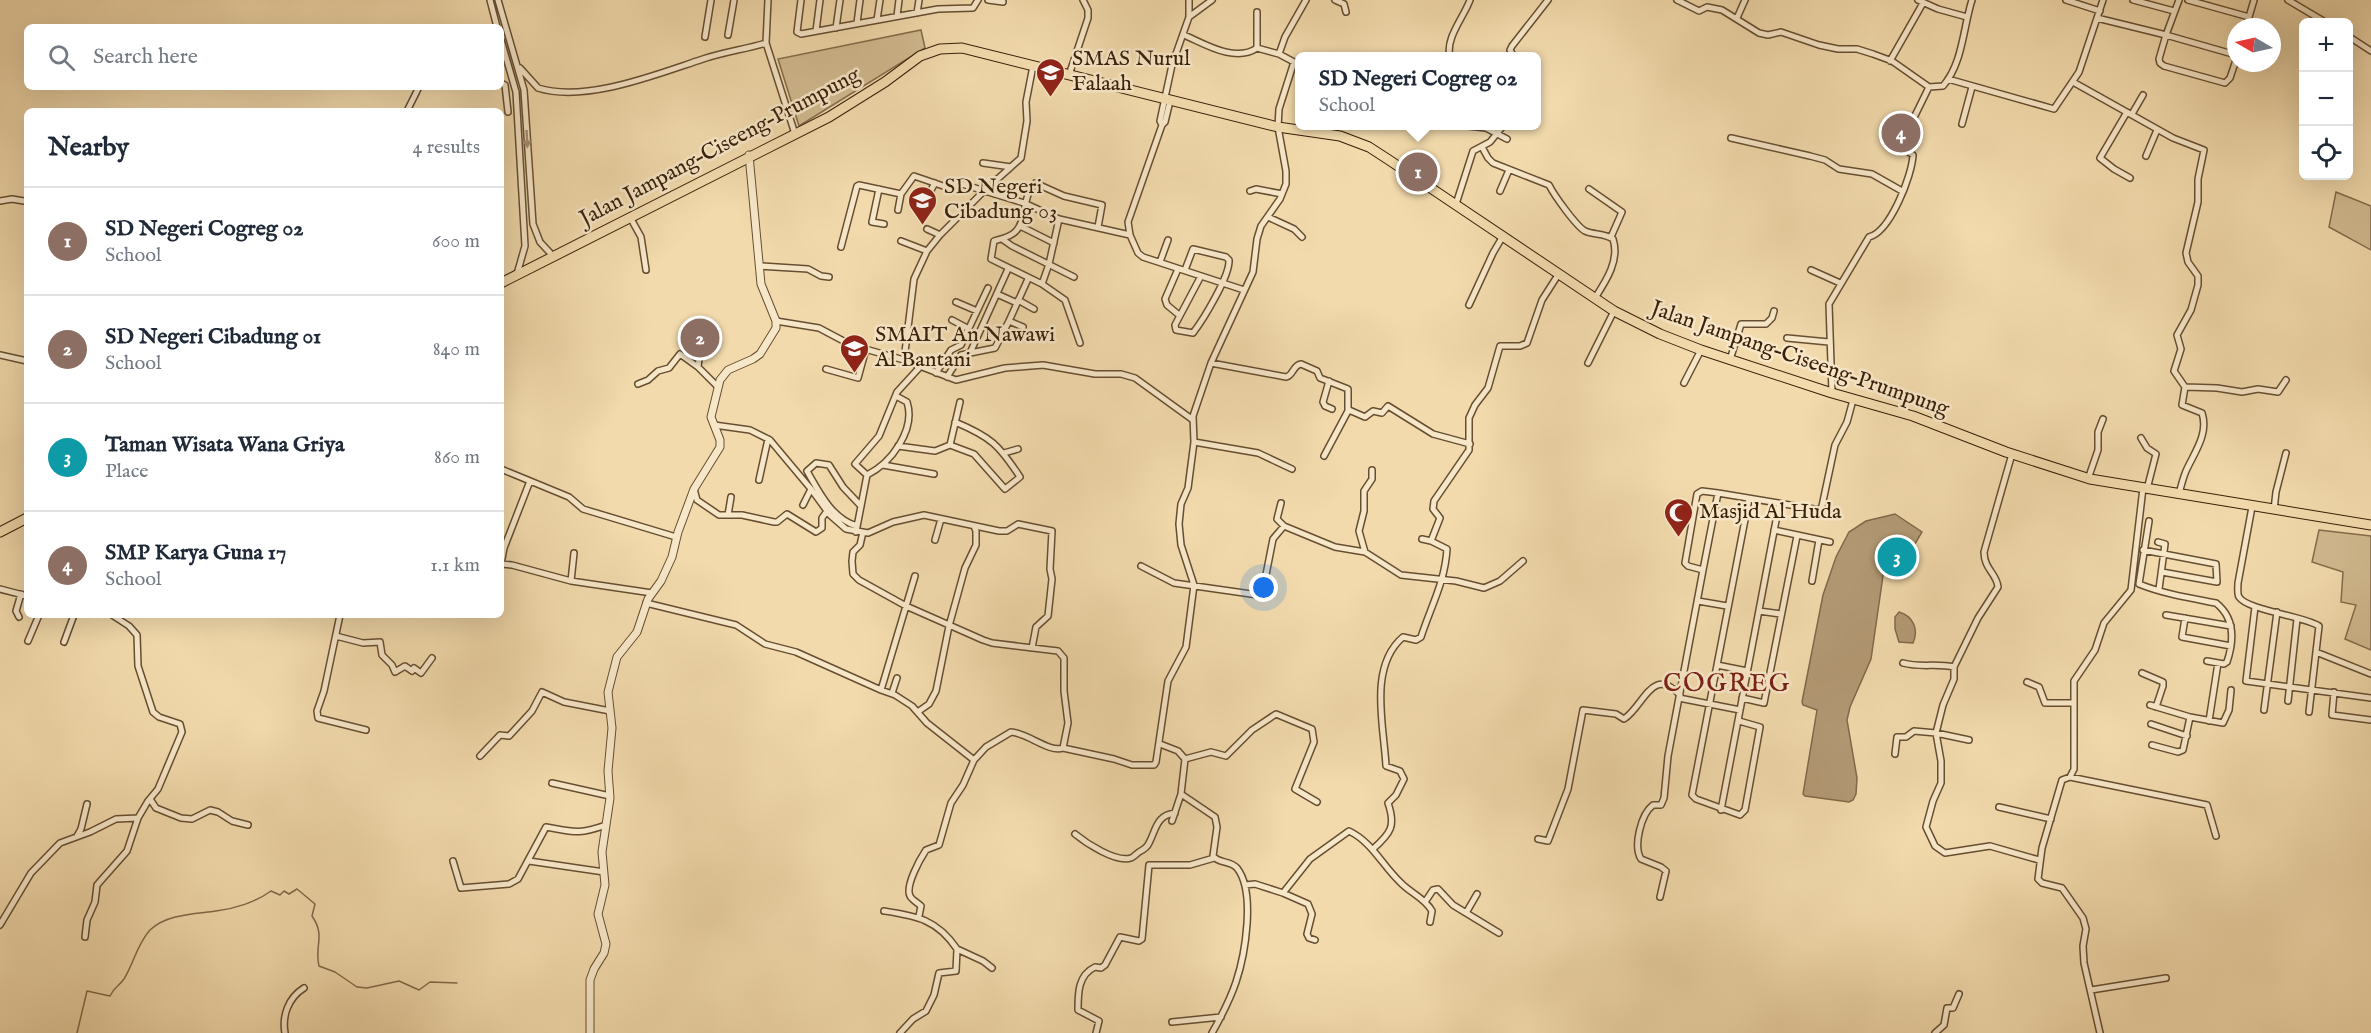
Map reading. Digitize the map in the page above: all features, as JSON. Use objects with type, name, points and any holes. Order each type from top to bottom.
[{"type":"main road","name":"Jalan Jampang–Ciseeng–Prumpung","points":[[504,282],[795,134],[866,95],[930,51],[952,47],[962,48],[1295,130]]},
{"type":"main road","name":"Jalan Jampang–Ciseeng–Prumpung","points":[[1296,130],[1354,140],[1456,204],[1614,311],[1660,334],[1701,350],[1853,400],[1913,416],[2012,454],[2088,479],[2371,525]]},
{"type":"main road","points":[[0,532],[24,520]]},
{"type":"street","points":[[705,37],[711,0]]},
{"type":"street","points":[[728,34],[734,0]]},
{"type":"street","points":[[768,0],[767,46],[795,134]]},
{"type":"street","points":[[801,0],[797,32],[801,34],[938,9],[957,3],[974,8],[978,0]]},
{"type":"street","points":[[816,31],[820,0]]},
{"type":"street","points":[[836,28],[840,0]]},
{"type":"street","points":[[857,23],[860,0]]},
{"type":"street","points":[[877,20],[880,0]]},
{"type":"street","points":[[897,16],[899,0]]},
{"type":"street","points":[[917,13],[919,0]]},
{"type":"street","points":[[938,9],[939,0]]},
{"type":"street","points":[[988,0],[1003,2]]},
{"type":"street","points":[[1069,75],[1088,18],[1088,10],[1083,0]]},
{"type":"street","points":[[1189,0],[1189,17],[1172,65],[1168,100],[1161,121],[1162,125],[1129,218],[1130,235],[1141,256],[1244,290]]},
{"type":"street","points":[[1189,17],[1212,0]]},
{"type":"street","points":[[1279,54],[1285,37],[1306,0]]},
{"type":"street","points":[[1335,0],[1345,5],[1346,12]]},
{"type":"street","points":[[1449,52],[1457,26],[1470,0]]},
{"type":"street","points":[[1511,52],[1512,46],[1547,1],[1540,0]]},
{"type":"street","points":[[1677,0],[1699,11],[1707,7],[1713,8],[1737,18],[1759,33],[1768,35],[1781,32],[1801,40],[1838,49],[1857,49],[1890,61],[1929,87],[1942,86],[1948,79],[1959,53],[1972,0]]},
{"type":"street","points":[[1737,18],[1745,0]]},
{"type":"street","points":[[2066,0],[2082,2],[2100,11]]},
{"type":"street","points":[[1948,79],[2052,109],[2056,108],[2073,82],[2103,0]]},
{"type":"street","points":[[2133,0],[2174,11]]},
{"type":"street","points":[[2179,0],[2166,35],[2159,59],[2160,63],[2225,83],[2232,72]]},
{"type":"street","points":[[2187,0],[2248,17],[2254,0]]},
{"type":"street","points":[[2288,0],[2318,18]]},
{"type":"street","points":[[496,24],[490,3],[498,1],[524,90],[532,224],[540,242],[553,256]]},
{"type":"street","points":[[1890,61],[1921,2],[1967,16]]},
{"type":"street","points":[[1257,12],[1257,48]]},
{"type":"street","points":[[2097,18],[2166,35],[2227,55]]},
{"type":"street","points":[[1184,35],[1215,49],[1234,54],[1247,53],[1257,48],[1279,54],[1295,62]]},
{"type":"street","points":[[2353,39],[2371,51]]},
{"type":"street","points":[[518,66],[541,90],[566,92],[600,89],[666,73],[706,58],[767,46]]},
{"type":"street","points":[[504,50],[516,92],[523,208],[525,246],[517,275]]},
{"type":"street","points":[[904,360],[914,279],[927,251],[983,192],[1021,158],[1027,121],[1026,102],[1033,66]]},
{"type":"street","points":[[919,916],[921,906],[910,897],[909,893],[913,876],[926,850],[939,845],[951,803],[963,785],[974,759],[986,747],[1011,732],[1028,735],[1055,749],[1064,748],[1135,765],[1155,764],[1160,744],[1167,681],[1186,647],[1194,585],[1181,545],[1179,524],[1180,510],[1188,488],[1194,442],[1193,420],[1211,363],[1255,265],[1259,233],[1282,194],[1287,178],[1278,127],[1281,103],[1295,68]]},
{"type":"street","points":[[2073,82],[2157,130],[2202,149],[2204,152],[2199,171],[2198,202],[2186,253],[2188,262],[2198,276],[2198,285],[2191,310],[2177,335],[2181,349],[2174,368],[2175,374],[2185,387],[2182,405],[2202,413],[2203,420],[2200,445],[2187,469],[2179,495]]},
{"type":"street","points":[[504,84],[507,88],[508,112]]},
{"type":"street","points":[[1832,393],[1828,308],[1840,283],[1869,237],[1876,236],[1886,225],[1902,191],[1913,157],[1912,153],[1904,149],[1902,142],[1929,87]]},
{"type":"street","points":[[1962,124],[1972,87]]},
{"type":"street","points":[[408,108],[418,90]]},
{"type":"street","points":[[2130,178],[2100,158],[2143,95]]},
{"type":"street","points":[[504,112],[526,113]]},
{"type":"street","points":[[1490,130],[1507,140]]},
{"type":"street","points":[[1456,204],[1472,153],[1500,130]]},
{"type":"street","points":[[2146,156],[2157,130]]},
{"type":"street","points":[[1731,138],[1825,160],[1839,169],[1872,174],[1902,191]]},
{"type":"street","points":[[1482,147],[1494,163],[1549,185],[1557,200],[1581,228],[1611,237]]},
{"type":"street","points":[[590,1033],[590,980],[604,953],[606,944],[598,914],[605,885],[602,858],[610,796],[608,771],[612,735],[608,696],[616,657],[637,632],[646,603],[661,581],[672,557],[676,537],[694,489],[720,447],[720,440],[711,417],[722,376],[728,370],[760,354],[774,333],[776,321],[764,296],[750,155]]},
{"type":"street","points":[[983,163],[1011,167]]},
{"type":"street","points":[[1500,191],[1509,170]]},
{"type":"street","points":[[898,210],[901,194],[914,176],[949,188],[957,183],[962,184],[1024,203],[1059,219],[1130,235]]},
{"type":"street","points":[[922,206],[934,183]]},
{"type":"street","points":[[1080,343],[1065,300],[1042,284],[991,259],[993,243],[1016,232],[1020,226],[1024,203],[1035,183],[1064,196],[1102,206],[1098,227]]},
{"type":"street","points":[[841,247],[857,186],[901,194]]},
{"type":"street","points":[[879,189],[872,222],[884,224]]},
{"type":"street","points":[[1250,191],[1256,189],[1282,194]]},
{"type":"street","points":[[1589,189],[1622,212],[1611,237],[1616,249],[1615,258],[1595,298]]},
{"type":"street","points":[[0,201],[12,199],[24,201]]},
{"type":"street","points":[[523,208],[531,208]]},
{"type":"street","points":[[630,217],[641,237],[646,270]]},
{"type":"street","points":[[1268,217],[1294,229],[1302,237]]},
{"type":"street","points":[[1042,284],[1059,219]]},
{"type":"street","points":[[1020,226],[1054,243]]},
{"type":"street","points":[[927,230],[940,235]]},
{"type":"street","points":[[1469,305],[1503,236]]},
{"type":"street","points":[[1002,239],[1074,277]]},
{"type":"street","points":[[1160,262],[1168,240]]},
{"type":"street","points":[[901,241],[927,251]]},
{"type":"street","points":[[1179,315],[1167,305],[1165,299],[1192,249],[1226,257],[1229,260],[1229,269],[1193,333],[1176,330],[1175,325],[1179,315],[1183,313],[1201,276]]},
{"type":"street","points":[[760,266],[808,269],[821,276],[829,277]]},
{"type":"street","points":[[970,353],[1008,269]]},
{"type":"street","points":[[1811,270],[1840,283]]},
{"type":"street","points":[[1431,541],[1440,518],[1433,509],[1434,501],[1466,454],[1470,444],[1469,418],[1475,405],[1488,388],[1500,346],[1520,346],[1527,343],[1542,300],[1558,275]]},
{"type":"street","points":[[947,377],[961,355],[995,348],[1028,279]]},
{"type":"street","points":[[936,374],[951,350],[960,347],[988,288]]},
{"type":"street","points":[[997,294],[1034,309]]},
{"type":"street","points":[[956,302],[977,311]]},
{"type":"street","points":[[1588,363],[1614,311]]},
{"type":"street","points":[[1730,360],[1741,324],[1766,324],[1772,318],[1774,311]]},
{"type":"street","points":[[952,320],[969,329]]},
{"type":"street","points":[[776,321],[819,328],[851,345],[904,360],[919,368],[956,380],[1005,368],[1043,365],[1095,374],[1120,374],[1135,378],[1193,420]]},
{"type":"street","points":[[1009,321],[1023,327]]},
{"type":"street","points":[[1787,338],[1829,342]]},
{"type":"street","points":[[698,367],[701,342]]},
{"type":"street","points":[[826,369],[858,378],[866,349]]},
{"type":"street","points":[[1684,383],[1701,350]]},
{"type":"street","points":[[638,384],[648,380],[658,371],[669,368],[680,354],[698,367],[718,387]]},
{"type":"street","points":[[0,355],[24,360]]},
{"type":"street","points":[[1211,363],[1286,377],[1290,376],[1301,364],[1317,371],[1320,378],[1350,390],[1347,405],[1349,410],[1324,456]]},
{"type":"street","points":[[867,475],[855,464],[879,436],[903,384],[919,368]]},
{"type":"street","points":[[2185,387],[2217,388],[2242,392],[2258,389],[2278,392],[2286,380]]},
{"type":"street","points":[[1329,381],[1323,402],[1325,406],[1332,409]]},
{"type":"street","points":[[896,396],[907,402],[909,423],[898,446],[883,465],[867,475],[861,506],[860,547],[852,555],[853,574],[859,580],[906,606],[992,643],[1058,651],[1064,658],[1064,691],[1068,723],[1064,748]]},
{"type":"street","points":[[1703,570],[1685,563],[1696,498],[1702,491],[1779,505],[1821,509],[1835,445],[1847,422],[1853,400]]},
{"type":"street","points":[[950,445],[960,402]]},
{"type":"street","points":[[1349,410],[1365,417],[1373,411],[1383,413],[1388,406],[1433,434],[1470,444]]},
{"type":"street","points":[[2088,479],[2098,450],[2098,432],[2103,419]]},
{"type":"street","points":[[898,446],[935,451],[950,445],[974,454],[1005,489],[1020,477],[1004,453],[980,432],[956,422]]},
{"type":"street","points":[[714,425],[750,430],[768,439],[841,527],[872,531],[919,515],[1007,531],[1016,525],[1024,524],[1052,531],[1050,569],[1052,579],[1048,616],[1036,627],[1032,648]]},
{"type":"street","points":[[2070,777],[2074,770],[2074,681],[2095,650],[2104,623],[2132,590],[2145,489],[2156,454],[2147,448],[2141,438]]},
{"type":"street","points":[[759,480],[768,439]]},
{"type":"street","points":[[1194,442],[1258,453],[1292,469]]},
{"type":"street","points":[[1004,453],[1018,448]]},
{"type":"street","points":[[2274,510],[2286,453]]},
{"type":"street","points":[[2012,454],[1984,552],[1984,561],[1997,581],[1998,587],[1978,618],[1954,667],[1954,679],[1943,705],[1936,733],[1941,761],[1941,783],[1926,827],[1935,846],[1950,854],[1989,846],[2039,860]]},
{"type":"street","points":[[859,530],[846,523],[825,501],[807,471],[816,463],[829,465],[843,487],[861,506]]},
{"type":"street","points":[[883,465],[934,474]]},
{"type":"street","points":[[504,470],[569,497],[583,509],[676,537]]},
{"type":"street","points":[[1365,552],[1359,531],[1364,511],[1364,491],[1372,479],[1372,470]]},
{"type":"street","points":[[504,548],[530,481]]},
{"type":"street","points":[[694,489],[698,500],[719,515],[742,515],[777,522],[787,514],[816,532],[822,528],[822,518],[827,511]]},
{"type":"street","points":[[803,505],[811,489]]},
{"type":"street","points":[[1660,897],[1666,871],[1641,859],[1638,848],[1643,820],[1648,808],[1653,805],[1662,805],[1664,798],[1668,756],[1718,493]]},
{"type":"street","points":[[728,515],[731,497]]},
{"type":"street","points":[[1738,721],[1760,727],[1745,810],[1740,815],[1721,810],[1692,795],[1749,499]]},
{"type":"street","points":[[1281,503],[1276,519],[1284,526],[1335,547],[1365,552],[1401,575],[1484,588],[1500,581],[1523,561]]},
{"type":"street","points":[[1721,810],[1779,505]]},
{"type":"street","points":[[2252,507],[2238,591],[2241,599],[2255,607],[2298,618],[2320,627],[2309,712]]},
{"type":"street","points":[[935,540],[941,519]]},
{"type":"street","points":[[2149,521],[2139,584],[2159,589],[2169,595],[2216,603],[2231,626],[2233,631],[2227,662],[2207,661]]},
{"type":"street","points":[[919,711],[929,704],[936,691],[949,626],[965,568],[974,550],[976,533],[974,526]]},
{"type":"street","points":[[1141,566],[1149,568],[1167,580],[1258,595],[1263,590],[1274,539],[1284,526]]},
{"type":"street","points":[[1774,531],[1830,542]]},
{"type":"street","points":[[1743,698],[1764,703],[1797,536]]},
{"type":"street","points":[[1373,849],[1388,834],[1393,815],[1388,803],[1396,795],[1404,779],[1400,771],[1386,766],[1381,696],[1385,666],[1392,649],[1403,637],[1416,640],[1421,637],[1432,604],[1443,581],[1447,549],[1422,539]]},
{"type":"street","points":[[1812,581],[1819,540]]},
{"type":"street","points":[[2158,542],[2165,544],[2159,589]]},
{"type":"street","points":[[2137,547],[2164,556],[2216,564],[2217,582],[2162,572]]},
{"type":"street","points":[[571,581],[574,554]]},
{"type":"street","points":[[504,564],[571,581],[652,593]]},
{"type":"street","points":[[881,690],[915,576]]},
{"type":"street","points":[[0,589],[24,595],[16,611],[19,617]]},
{"type":"street","points":[[1698,601],[1727,606]]},
{"type":"street","points":[[646,603],[736,625],[765,644],[796,652],[892,693],[919,711],[927,723],[974,759]]},
{"type":"street","points":[[2255,607],[2245,678],[2247,682],[2371,698]]},
{"type":"street","points":[[1759,611],[1781,614]]},
{"type":"street","points":[[2264,710],[2277,612]]},
{"type":"street","points":[[2166,615],[2231,626]]},
{"type":"street","points":[[28,641],[38,618]]},
{"type":"street","points":[[64,642],[73,618]]},
{"type":"street","points":[[85,937],[87,920],[97,885],[124,856],[138,818],[163,779],[181,736],[181,728],[177,723],[159,717],[153,712],[138,666],[137,635],[117,618]]},
{"type":"street","points":[[339,618],[318,718],[366,730]]},
{"type":"street","points":[[2185,618],[2182,637],[2231,646]]},
{"type":"street","points":[[2288,702],[2298,618]]},
{"type":"street","points":[[336,636],[363,643],[380,642],[382,655],[392,665],[395,672],[405,666],[412,671],[414,668],[422,673],[432,658]]},
{"type":"street","points":[[2316,652],[2371,674]]},
{"type":"street","points":[[1903,663],[1922,667],[1940,664],[1954,667]]},
{"type":"street","points":[[2209,722],[2218,663]]},
{"type":"street","points":[[1717,665],[1747,671]]},
{"type":"street","points":[[2142,673],[2163,682],[2153,706],[2209,722],[2219,723],[2226,720],[2231,702],[2231,690]]},
{"type":"street","points":[[892,693],[897,678]]},
{"type":"street","points":[[2027,682],[2039,687],[2045,703],[2073,703]]},
{"type":"street","points":[[1538,839],[1548,841],[1563,805],[1583,710],[1616,714],[1624,719],[1653,687],[1660,684],[1671,686],[1680,697],[1740,710]]},
{"type":"street","points":[[480,756],[500,735],[509,736],[532,711],[542,692],[564,702],[610,711]]},
{"type":"street","points":[[2334,692],[2332,715],[2371,720]]},
{"type":"street","points":[[1185,759],[1211,752],[1226,756],[1252,730],[1275,714],[1312,729],[1314,742],[1295,789],[1317,802]]},
{"type":"street","points":[[2152,745],[2180,752],[2184,748],[2190,717]]},
{"type":"street","points":[[2151,724],[2187,736]]},
{"type":"street","points":[[1895,754],[1898,737],[1906,737],[1914,731],[1969,740]]},
{"type":"street","points":[[1160,744],[1178,751],[1185,759],[1181,794],[1172,821]]},
{"type":"street","points":[[2100,1033],[2083,953],[2086,929],[2080,911],[2062,888],[2040,882],[2039,860],[2060,782],[2063,778],[2070,777],[2207,805],[2216,836]]},
{"type":"street","points":[[552,783],[610,796]]},
{"type":"street","points":[[1181,794],[1215,817],[1217,823],[1212,849],[1214,858]]},
{"type":"street","points":[[150,799],[156,808],[181,818],[192,819],[210,810],[232,821],[248,825]]},
{"type":"street","points":[[76,837],[81,829],[87,804]]},
{"type":"street","points":[[1999,807],[2051,819]]},
{"type":"street","points":[[1075,834],[1101,850],[1130,858],[1149,844],[1154,828],[1161,819],[1168,814],[1175,813]]},
{"type":"street","points":[[0,925],[37,866],[60,843],[116,819],[138,818]]},
{"type":"street","points":[[453,861],[459,886],[465,890],[512,884],[518,879],[529,861],[546,827],[579,833],[606,825]]},
{"type":"street","points":[[1283,893],[1310,859],[1347,831],[1352,831],[1373,849],[1399,882],[1425,902],[1432,911],[1430,922]]},
{"type":"street","points":[[1096,1033],[1099,1021],[1078,1010],[1078,990],[1085,973],[1095,967],[1101,968],[1105,965],[1120,937],[1139,941],[1142,939],[1149,865],[1190,865],[1214,858],[1233,865],[1245,885],[1247,897],[1241,961],[1235,985],[1212,1033]]},
{"type":"street","points":[[529,861],[604,872]]},
{"type":"street","points":[[1245,885],[1254,884],[1308,904],[1312,914],[1307,934],[1309,938],[1315,940]]},
{"type":"street","points":[[1425,902],[1432,890],[1438,889],[1450,903],[1499,933]]},
{"type":"street","points":[[1466,913],[1477,894]]},
{"type":"street","points":[[884,911],[919,916],[941,931],[957,949],[983,961],[992,968]]},
{"type":"street","points":[[900,1033],[913,1019],[926,1011],[941,972],[956,971],[957,949]]},
{"type":"street","points":[[2091,990],[2166,978]]},
{"type":"street","points":[[285,1033],[283,1021],[290,1001],[303,988]]},
{"type":"street","points":[[1935,1033],[1944,1025],[1947,1008],[1954,1007],[1959,994]]},
{"type":"street","points":[[1172,1022],[1221,1017]]},
{"type":"shaded area","points":[[921,30],[925,48],[799,126],[778,59]]},
{"type":"shaded area","points":[[2336,192],[2371,206],[2371,250],[2329,227]]},
{"type":"shaded area","points":[[1895,514],[1922,532],[1915,544],[1888,541],[1871,659],[1850,707],[1847,720],[1857,778],[1856,794],[1849,802],[1805,796],[1803,794],[1817,710],[1803,705],[1802,702],[1823,595],[1836,557],[1849,532],[1866,521]]},
{"type":"shaded area","points":[[2319,530],[2371,536],[2371,650],[2345,639],[2356,605],[2341,602],[2343,572],[2312,562]]},
{"type":"shaded area","points":[[1899,612],[1914,624],[1913,643],[1899,642],[1895,629],[1895,617]]},
{"type":"waterway","points":[[77,1033],[87,991],[110,996],[124,979],[150,930],[173,918],[237,907],[252,902],[271,891],[280,895],[284,891],[289,894],[297,889],[315,904],[312,916],[319,935],[319,966],[335,972],[357,987],[367,988],[399,981],[419,990],[430,982],[457,983]]},
{"type":"place","name":"SMAS Nurul Falaah","points":[[1051,98]]},
{"type":"place","name":"SMP Karya Guna 17","points":[[1901,133]]},
{"type":"place","name":"SD Negeri Cogreg 02","points":[[1418,172]]},
{"type":"place","name":"SD Negeri Cibadung 03","points":[[923,226]]},
{"type":"place","name":"SD Negeri Cibadung 01","points":[[700,338]]},
{"type":"place","name":"SMAIT An Nawawi Al Bantani","points":[[854,374]]},
{"type":"place","name":"Masjid Al Huda","points":[[1678,538]]},
{"type":"place","name":"Taman Wisata Wana Griya","points":[[1897,557]]},
{"type":"district","name":"COGREG","points":[[1727,683]]}]
